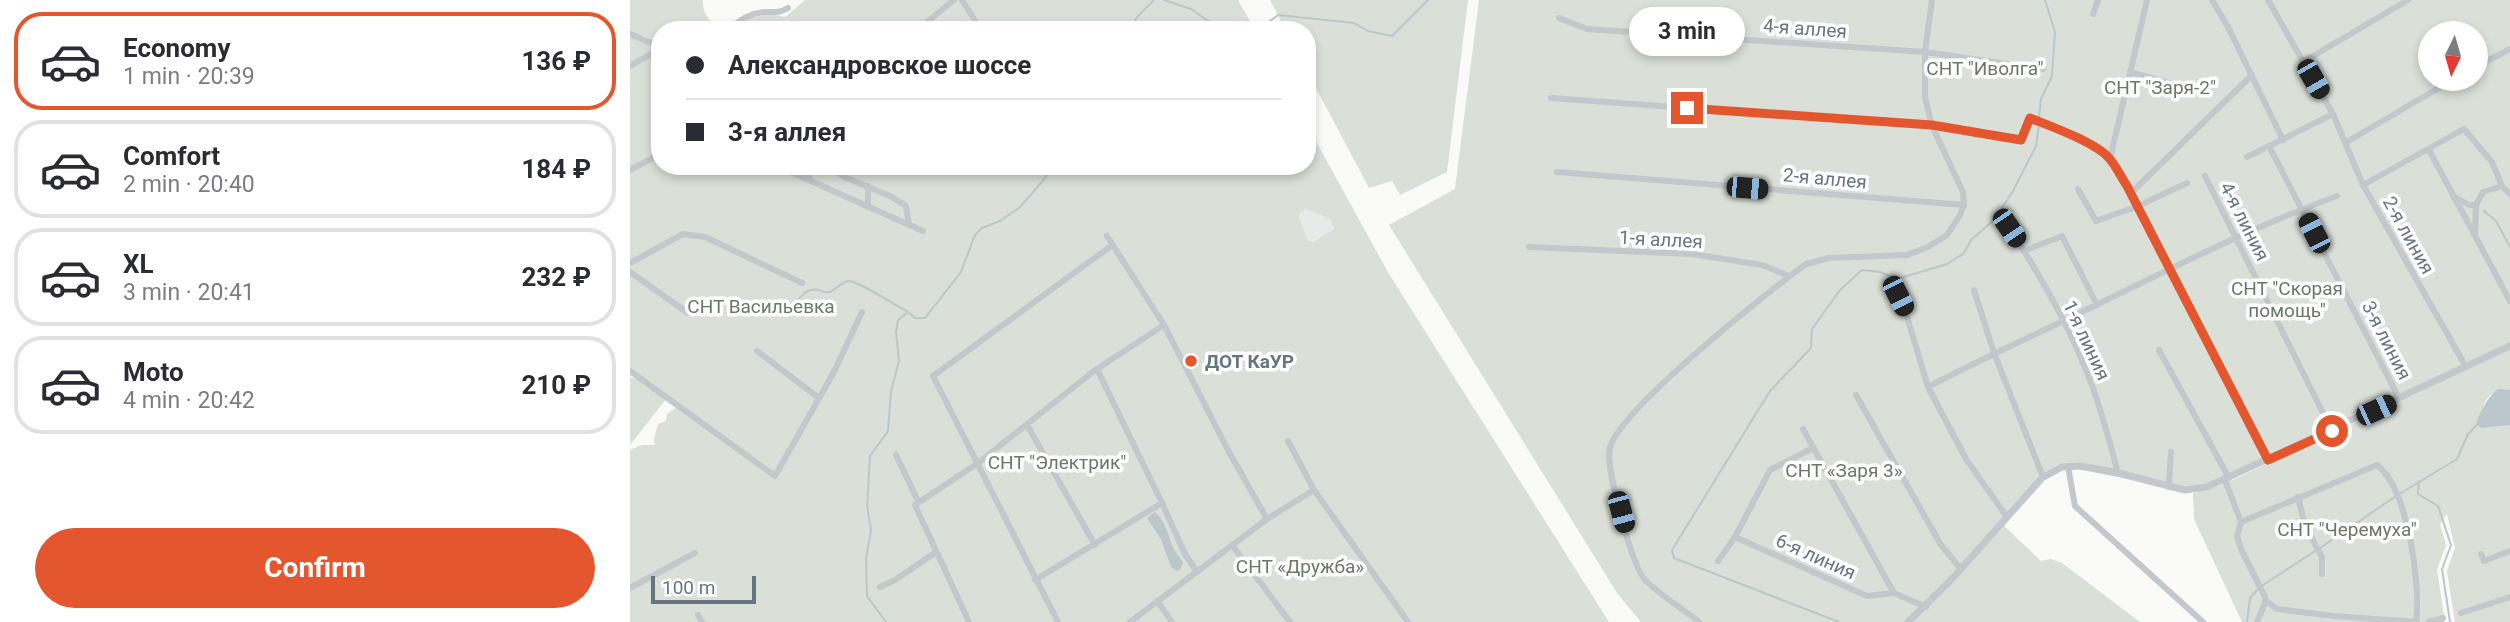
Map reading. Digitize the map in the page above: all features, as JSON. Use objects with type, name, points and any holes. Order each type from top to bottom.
[{"type":"street","points":[[927,21],[954,0]]},
{"type":"street","points":[[962,0],[975,21]]},
{"type":"street","points":[[1699,622],[1643,579],[1634,563],[1612,477],[1609,447],[1618,432],[1684,363],[1806,264],[1829,258],[1908,255],[1947,235],[1964,205],[1958,177],[1932,125],[1924,97],[1925,52],[1932,0]]},
{"type":"street","points":[[2092,14],[2098,0]]},
{"type":"street","points":[[2110,159],[2147,0]]},
{"type":"street","points":[[2212,0],[2283,140]]},
{"type":"street","name":"2-я линия","points":[[2268,0],[2333,114],[2363,185],[2466,367]]},
{"type":"street","points":[[2303,62],[2408,0]]},
{"type":"street","points":[[740,21],[756,13],[781,13],[788,8]]},
{"type":"street","name":"4-я аллея","points":[[1559,18],[1587,29],[1925,52]]},
{"type":"street","points":[[630,34],[651,44]]},
{"type":"street","points":[[2488,61],[2510,49]]},
{"type":"street","points":[[1925,52],[2042,69]]},
{"type":"street","points":[[630,66],[651,53]]},
{"type":"street","points":[[2130,72],[2183,87]]},
{"type":"street","points":[[2131,193],[2252,75]]},
{"type":"street","points":[[2345,143],[2434,91]]},
{"type":"street","points":[[1551,98],[1932,125],[2021,140],[2030,118],[2102,152],[2110,159],[2131,193],[2268,460]]},
{"type":"street","points":[[2247,156],[2333,114]]},
{"type":"street","points":[[2363,185],[2464,130],[2491,162],[2502,186],[2510,194]]},
{"type":"street","name":"3-я линия","points":[[2269,146],[2399,398]]},
{"type":"street","points":[[2429,150],[2510,301]]},
{"type":"street","points":[[630,170],[651,159]]},
{"type":"street","name":"2-я аллея","points":[[1557,172],[1964,205]]},
{"type":"street","points":[[798,175],[923,231]]},
{"type":"street","points":[[809,175],[809,180]]},
{"type":"street","points":[[841,175],[890,196],[906,206],[909,225]]},
{"type":"street","name":"4-я линия","points":[[2205,176],[2332,431]]},
{"type":"street","points":[[2078,189],[2096,221],[2138,206],[2187,183]]},
{"type":"street","points":[[868,186],[868,207]]},
{"type":"street","points":[[2475,238],[2476,205],[2483,192],[2502,186]]},
{"type":"street","points":[[2453,195],[2469,205],[2476,205]]},
{"type":"street","points":[[1928,387],[2170,269],[2301,209],[2337,196]]},
{"type":"street","name":"1-я линия","points":[[2009,228],[2063,321],[2091,384],[2118,473]]},
{"type":"street","points":[[630,263],[683,234],[705,237],[802,283]]},
{"type":"street","points":[[1107,236],[1164,325],[1224,443],[1267,519]]},
{"type":"street","points":[[2024,251],[2062,236],[2097,305]]},
{"type":"street","points":[[1058,622],[933,376],[1111,246]]},
{"type":"street","name":"1-я аллея","points":[[1529,247],[1692,254],[1762,265],[1789,276]]},
{"type":"street","points":[[630,272],[688,313]]},
{"type":"street","points":[[1891,283],[1905,310],[1928,387],[1966,459],[2007,517]]},
{"type":"street","points":[[1974,290],[1994,353],[2043,477]]},
{"type":"street","points":[[630,371],[775,476],[819,398],[862,312]]},
{"type":"street","points":[[969,622],[915,505],[978,463],[1097,369],[1164,325]]},
{"type":"street","points":[[1908,622],[1926,607],[2043,477],[2068,466],[2118,473],[2185,490],[2207,487],[2510,346]]},
{"type":"street","points":[[2158,350],[2227,479],[2241,522],[2237,536],[2241,549],[2249,561],[2265,600],[2277,609],[2417,622],[2415,573],[2407,524],[2391,481],[2377,465],[2241,522]]},
{"type":"street","points":[[757,351],[819,398]]},
{"type":"street","points":[[1097,369],[1185,554],[1197,572]]},
{"type":"street","points":[[1856,395],[1941,545],[1961,569]]},
{"type":"street","points":[[1027,425],[1095,545]]},
{"type":"street","points":[[1803,429],[1894,593]]},
{"type":"street","points":[[1288,442],[1314,490],[1408,622]]},
{"type":"street","points":[[1718,561],[1735,537],[1770,470],[1813,447]]},
{"type":"street","points":[[2169,487],[2171,452]]},
{"type":"street","points":[[896,455],[918,501]]},
{"type":"street","points":[[2068,466],[2075,506],[2203,622]]},
{"type":"street","points":[[1130,622],[1267,519],[1314,490]]},
{"type":"street","points":[[2298,497],[2305,526],[2322,557],[2322,573]]},
{"type":"street","points":[[1035,580],[1162,503]]},
{"type":"street","name":"6-я линия","points":[[1735,537],[1867,596],[1894,593],[1926,607]]},
{"type":"street","points":[[1232,545],[1290,622]]},
{"type":"street","points":[[880,587],[936,552]]},
{"type":"street","points":[[630,588],[695,553]]},
{"type":"street","points":[[2481,554],[2484,561],[2509,553]]},
{"type":"street","points":[[2461,612],[2510,597]]},
{"type":"street","points":[[2258,622],[2265,600]]},
{"type":"street","points":[[1158,602],[1172,622]]},
{"type":"street","points":[[2429,622],[2443,618]]},
{"type":"shaded area","points":[[1306,209],[1330,219],[1334,229],[1312,242],[1306,240],[1299,217],[1300,212]]},
{"type":"shaded area","points":[[2498,389],[2510,390],[2510,425],[2481,428],[2476,423],[2478,418]]},
{"type":"shaded area","points":[[1155,512],[1163,522],[1172,546],[1183,563],[1180,570],[1171,567],[1161,539],[1147,518]]},
{"type":"green space","points":[[630,0],[703,0],[704,10],[711,21],[651,21],[651,175],[1316,175],[1316,141],[1389,274],[1609,622],[630,622],[630,450],[642,445],[654,445],[658,424],[666,421],[667,414],[677,407],[667,398],[630,445],[630,377],[635,379],[630,371]],"holes":[[[1306,209],[1330,219],[1334,229],[1313,242],[1307,240],[1299,217],[1300,212]]]},
{"type":"green space","points":[[805,0],[1238,0],[1250,21],[747,21],[757,16],[785,17]]},
{"type":"green space","points":[[1270,0],[1468,0],[1447,172],[1400,195],[1392,181],[1369,188],[1316,88],[1316,21],[1281,21]]},
{"type":"green space","points":[[1479,0],[2510,0],[2510,390],[2495,392],[2486,400],[2481,427],[2510,425],[2510,622],[2455,622],[2447,571],[2455,548],[2447,514],[2440,524],[2446,545],[2437,570],[2445,622],[2242,622],[2194,519],[2193,493],[2226,483],[2398,402],[2230,478],[2185,490],[2067,467],[2042,478],[2002,524],[2041,561],[2051,559],[2062,563],[2140,622],[1641,622],[1617,593],[1389,225],[1455,189]]},
{"type":"waterway","points":[[1135,21],[1154,0]]},
{"type":"waterway","points":[[1164,0],[1191,9],[1208,21]]},
{"type":"waterway","points":[[1270,21],[1278,15],[1354,23],[1368,31],[1392,36],[1428,0]]},
{"type":"waterway","points":[[2039,118],[2041,99],[2052,76],[2055,32],[2045,0]]},
{"type":"waterway","points":[[1839,622],[1674,558],[1672,550],[1770,391],[1811,348],[1812,329],[1840,290],[1862,270],[1880,272],[1897,279],[1947,264],[1963,254],[1972,239],[1994,220],[2013,191],[2036,146],[2039,124]]},
{"type":"waterway","points":[[886,622],[867,596],[866,559],[871,530],[867,506],[870,456],[888,431],[891,391],[899,361],[896,332],[898,320],[908,312],[915,318],[925,318],[961,272],[975,235],[982,228],[1000,221],[1019,208],[1047,175]]},
{"type":"waterway","points":[[2484,211],[2496,221],[2510,247]]},
{"type":"waterway","points":[[791,308],[810,290],[829,292],[848,281],[859,284],[907,311]]},
{"type":"waterway","points":[[2401,493],[2457,459],[2468,434],[2478,424]]},
{"type":"waterway","points":[[2419,481],[2418,494],[2438,506],[2451,545],[2442,569],[2450,622]]},
{"type":"waterway","points":[[2320,548],[2396,496]]},
{"type":"waterway","points":[[2263,585],[2315,551]]},
{"type":"waterway","points":[[2247,622],[2250,598],[2259,588]]},
{"type":"place","name":"ДОТ КаУР","points":[[1191,361]]},
{"type":"route","points":[[1687,108],[1932,125],[2021,140],[2030,118],[2057,129],[2102,152],[2111,160],[2127,186],[2268,460],[2332,431]]},
{"type":"park label","name":"СНТ \"Иволга\"","points":[[1985,68]]},
{"type":"park label","name":"СНТ \"Заря-2\"","points":[[2160,87]]},
{"type":"park label","name":"СНТ \"Скорая помощь\"","points":[[2287,299]]},
{"type":"park label","name":"СНТ Васильевка","points":[[761,306]]},
{"type":"park label","name":"СНТ \"Электрик\"","points":[[1057,462]]},
{"type":"park label","name":"СНТ «Заря 3»","points":[[1844,470]]},
{"type":"park label","name":"СНТ \"Черемуха\"","points":[[2347,529]]},
{"type":"park label","name":"СНТ «Дружба»","points":[[1300,566]]}]
